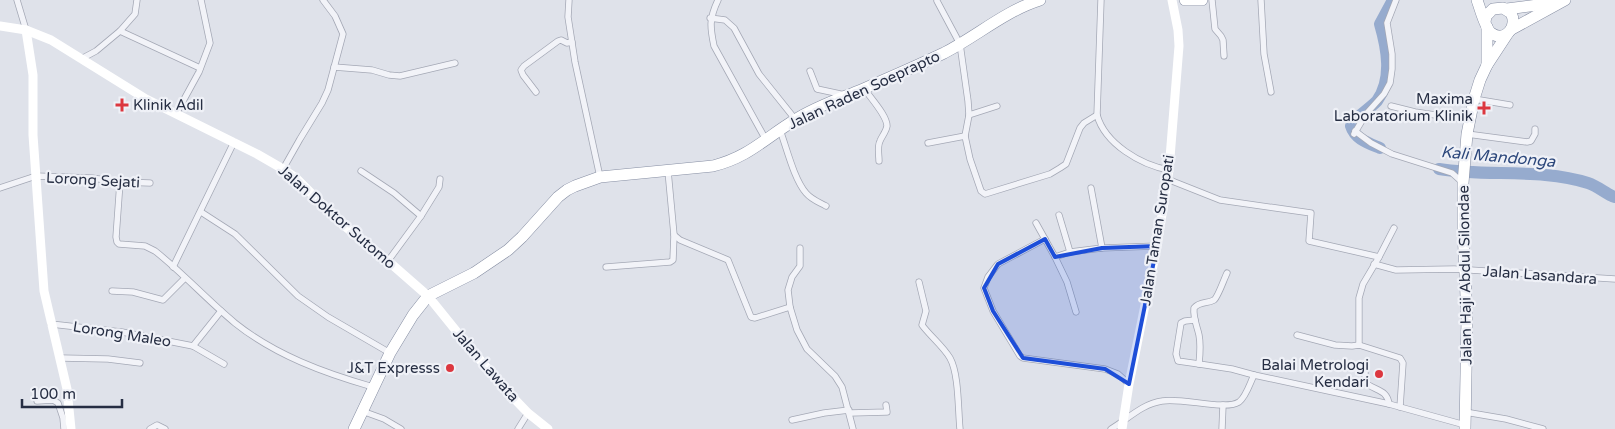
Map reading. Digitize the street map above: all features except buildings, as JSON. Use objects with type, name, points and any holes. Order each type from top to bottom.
[{"type":"highway","name":"Jalan Raden Soeprapto","points":[[354,429],[390,353],[413,315],[428,296],[482,268],[508,250],[567,190],[600,177],[713,166],[729,162],[744,155],[795,119],[909,70],[960,44],[1008,13],[1040,0]]},
{"type":"highway","points":[[1185,0],[1202,0]]},
{"type":"highway","points":[[1476,0],[1486,25],[1492,34],[1496,35],[1504,35],[1562,1]]},
{"type":"highway","points":[[1487,66],[1486,25],[1489,12],[1502,6],[1562,1]]},
{"type":"highway","points":[[1487,66],[1510,31],[1514,18],[1502,6]]},
{"type":"highway","name":"Jalan Haji Abdul Silondae","points":[[1465,427],[1467,319],[1464,270],[1463,181],[1467,134],[1474,99],[1487,66]]},
{"type":"street","points":[[17,0],[26,30],[33,75],[33,135],[44,291],[61,358],[67,389],[71,429]]},
{"type":"street","points":[[81,60],[96,51],[120,31],[135,14],[137,0]]},
{"type":"street","points":[[176,114],[200,68],[210,43],[201,0]]},
{"type":"street","points":[[283,169],[328,90],[343,34],[324,0]]},
{"type":"street","points":[[569,0],[568,17],[572,42],[600,177]]},
{"type":"street","points":[[718,0],[710,18],[710,29],[714,46],[766,140]]},
{"type":"street","points":[[1101,0],[1098,115],[1100,124],[1105,132],[1130,154],[1220,200],[1311,213],[1309,241],[1379,257]]},
{"type":"street","name":"Jalan Taman Suropati","points":[[1122,426],[1157,246],[1168,175],[1179,46],[1172,0]]},
{"type":"street","points":[[1212,0],[1215,28],[1223,40],[1224,56]]},
{"type":"street","points":[[1261,0],[1264,54],[1271,92]]},
{"type":"street","points":[[1396,0],[1387,23],[1392,54],[1390,83],[1384,94],[1366,114],[1354,132],[1392,154],[1452,173],[1463,181]]},
{"type":"street","points":[[937,1],[960,44],[969,115],[966,136],[970,159],[980,190],[985,194],[1050,174],[1066,164],[1080,128],[1084,123],[1098,115]]},
{"type":"street","points":[[710,18],[724,20],[731,24],[759,74],[795,119]]},
{"type":"street","name":"Jalan Doktor Sutomo","points":[[0,26],[26,30],[51,40],[146,99],[234,142],[283,169],[296,178],[342,224],[428,296]]},
{"type":"street","points":[[120,31],[200,68]]},
{"type":"street","points":[[536,92],[521,70],[558,41],[572,42]]},
{"type":"street","points":[[334,67],[372,70],[400,76],[455,63]]},
{"type":"street","points":[[810,71],[814,86],[817,89],[847,96]]},
{"type":"street","points":[[864,88],[880,110],[887,124],[879,142],[880,161]]},
{"type":"street","points":[[1474,99],[1510,105]]},
{"type":"street","points":[[969,115],[997,106]]},
{"type":"street","points":[[1391,106],[1415,112],[1470,120]]},
{"type":"street","points":[[1467,134],[1531,142],[1535,129]]},
{"type":"street","points":[[780,130],[796,176],[805,192],[814,200],[826,206]]},
{"type":"street","points":[[928,143],[966,136]]},
{"type":"street","points":[[173,267],[234,142]]},
{"type":"street","points":[[361,171],[394,193],[421,216]]},
{"type":"street","points":[[606,267],[670,262],[673,260],[674,235],[668,171]]},
{"type":"street","points":[[0,188],[36,176]]},
{"type":"street","name":"Lorong Sejati","points":[[36,176],[150,183]]},
{"type":"street","points":[[388,261],[421,216],[439,187],[440,179]]},
{"type":"street","points":[[120,182],[116,237],[119,244],[145,246],[155,251],[240,327],[268,346],[329,374],[373,387]]},
{"type":"street","points":[[1091,188],[1102,248]]},
{"type":"street","points":[[201,212],[235,234],[298,296],[328,317],[390,353]]},
{"type":"street","points":[[1059,215],[1070,252]]},
{"type":"street","points":[[1036,223],[1056,257],[1067,282],[1076,312]]},
{"type":"street","points":[[1359,345],[1359,298],[1363,284],[1394,228]]},
{"type":"street","points":[[674,235],[680,240],[728,260],[751,318],[790,307]]},
{"type":"street","points":[[1045,239],[998,264],[988,277],[984,288],[993,312],[1022,358],[1105,368],[1118,374],[1129,384]]},
{"type":"street","points":[[1056,257],[1070,252],[1102,248],[1157,246]]},
{"type":"street","points":[[800,248],[800,266],[792,278],[788,290],[790,307],[801,340],[807,349],[838,380],[850,412],[853,429]]},
{"type":"street","name":"Jalan Lasandara","points":[[1374,264],[1396,270],[1464,270],[1615,279]]},
{"type":"street","points":[[1199,364],[1199,337],[1194,308],[1200,303],[1212,301],[1216,298],[1227,273]]},
{"type":"street","points":[[112,291],[133,292],[163,300],[185,278]]},
{"type":"street","points":[[919,282],[926,311],[922,325],[942,347],[952,363],[960,429]]},
{"type":"street","name":"Jalan Lawata","points":[[428,296],[476,355],[528,413],[548,429]]},
{"type":"street","points":[[193,346],[221,311]]},
{"type":"street","points":[[1195,320],[1181,323],[1176,354],[1178,361],[1232,369],[1389,404],[1465,427]]},
{"type":"street","name":"Lorong Maleo","points":[[51,324],[102,329],[193,346],[224,364]]},
{"type":"street","points":[[1297,335],[1335,345],[1359,345],[1402,360],[1400,407]]},
{"type":"street","points":[[61,358],[108,359],[140,363]]},
{"type":"street","points":[[1365,370],[1365,381],[1371,387],[1386,395],[1389,404]]},
{"type":"street","points":[[1111,429],[1122,426],[1139,409],[1159,401],[1170,400],[1223,405],[1238,403],[1243,398],[1254,375]]},
{"type":"street","points":[[37,401],[53,400],[58,403],[64,429]]},
{"type":"street","points":[[792,420],[824,413],[887,412],[886,405]]},
{"type":"street","points":[[1222,429],[1223,405]]},
{"type":"street","points":[[362,411],[384,419],[401,429]]},
{"type":"street","points":[[1465,412],[1543,429]]},
{"type":"street","points":[[518,429],[528,413]]},
{"type":"street","points":[[150,429],[157,425],[165,429]]},
{"type":"highlighted area","points":[[1045,239],[1055,257],[1102,248],[1157,246],[1129,384],[1105,369],[1023,358],[993,311],[984,288],[998,264]]},
{"type":"waterway","name":"Kali Mandonga","points":[[1380,148],[1359,137],[1351,126],[1352,122],[1377,101],[1382,92],[1387,73],[1387,63],[1385,43],[1380,24],[1393,0]]},
{"type":"waterway","name":"Kali Mandonga","points":[[1439,169],[1570,178],[1591,184],[1615,197]]},
{"type":"place","name":"Klinik Adil","points":[[122,105]]},
{"type":"place","name":"Maxima Laboratorium Klinik","points":[[1484,108]]},
{"type":"place","name":"J&T Expresss","points":[[450,368]]},
{"type":"place","name":"Balai Metrologi Kendari","points":[[1379,374]]}]
